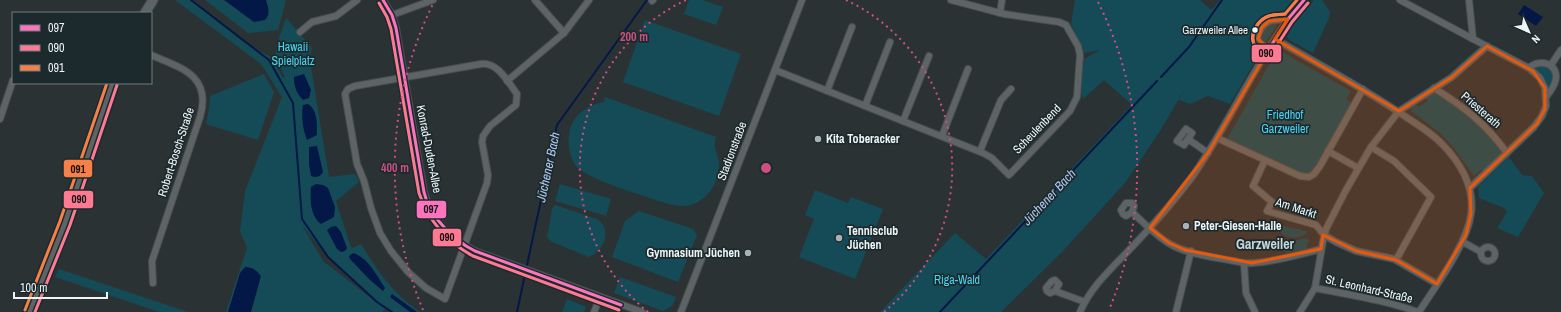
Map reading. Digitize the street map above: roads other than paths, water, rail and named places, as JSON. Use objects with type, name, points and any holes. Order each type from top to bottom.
[{"type":"main road","points":[[146,12],[153,0]]},
{"type":"main road","points":[[30,312],[65,223],[112,84]]},
{"type":"street","points":[[300,32],[312,22],[336,16],[357,0]]},
{"type":"street","name":"Konrad-Duden-Allee","points":[[383,0],[392,15],[398,38],[426,199],[444,228],[464,245],[481,254],[642,312]]},
{"type":"street","points":[[392,15],[433,0]]},
{"type":"street","points":[[535,0],[564,33]]},
{"type":"street","points":[[506,81],[564,33],[589,0]]},
{"type":"street","name":"Stadionstraße","points":[[681,311],[802,0]]},
{"type":"street","points":[[951,0],[1000,13],[1002,0]]},
{"type":"street","points":[[1080,312],[1085,302],[1101,280],[1150,228],[1185,186],[1208,153],[1269,48],[1288,19],[1304,0]]},
{"type":"street","points":[[1400,0],[1529,68],[1542,82],[1546,97],[1545,109],[1537,124],[1470,188]]},
{"type":"street","points":[[1469,0],[1473,39]]},
{"type":"street","name":"Scheulenbend","points":[[980,151],[992,158],[1009,175],[1070,111],[1075,103],[1078,91],[1080,55],[1078,46],[1063,23],[1000,13]]},
{"type":"street","points":[[1269,48],[1262,45],[1258,40],[1262,27],[1269,21],[1288,19]]},
{"type":"street","points":[[827,90],[852,27]]},
{"type":"street","points":[[1275,39],[1363,89],[1431,134],[1445,147],[1461,169],[1470,188],[1471,214],[1463,242],[1418,312]]},
{"type":"street","points":[[865,106],[890,42]]},
{"type":"street","points":[[1300,312],[1315,288],[1324,235],[1343,195],[1371,147],[1398,111],[1461,70],[1487,46]]},
{"type":"street","points":[[1551,65],[1561,50]]},
{"type":"street","name":"Robert-Bosch-Straße","points":[[152,55],[173,64],[191,74],[200,87],[203,101],[200,117],[152,261],[153,282]]},
{"type":"street","points":[[903,121],[929,56]]},
{"type":"street","points":[[1529,68],[1538,63],[1551,65],[1555,71],[1555,80],[1546,97]]},
{"type":"street","points":[[486,64],[494,66],[506,81],[518,94],[516,105],[490,126],[483,136],[482,142],[488,179],[445,299],[423,285],[400,263],[388,247],[374,218],[364,181],[356,160],[346,94],[348,89],[355,86],[486,64]]},
{"type":"street","points":[[942,136],[968,69]]},
{"type":"street","points":[[774,70],[980,151],[1001,100],[1011,89]]},
{"type":"street","points":[[0,119],[12,83]]},
{"type":"street","name":"Priesterath","points":[[1434,88],[1462,106],[1485,125],[1507,153]]},
{"type":"street","points":[[1217,138],[1303,177],[1311,177],[1316,172],[1363,89]]},
{"type":"street","points":[[1188,139],[1208,153]]},
{"type":"street","points":[[1371,147],[1394,161],[1432,197],[1396,260]]},
{"type":"street","points":[[1328,150],[1358,168]]},
{"type":"street","name":"Am Markt","points":[[1266,160],[1253,186],[1272,202],[1267,211],[1316,225],[1324,235],[1333,240],[1356,251],[1396,260],[1437,284]]},
{"type":"street","points":[[1132,212],[1169,244],[1190,251],[1244,263],[1271,260],[1321,249]]},
{"type":"street","points":[[1463,242],[1481,252]]},
{"type":"street","points":[[1176,312],[1190,251]]},
{"type":"street","points":[[1244,263],[1246,293],[1255,312]]},
{"type":"street","name":"St. Leonhard-Straße","points":[[1315,288],[1358,296],[1404,307],[1418,312]]},
{"type":"street","points":[[1055,291],[1085,302]]},
{"type":"street","points":[[594,312],[600,297]]},
{"type":"water","points":[[224,0],[266,0],[268,10],[267,18],[265,20],[254,22]]},
{"type":"water","points":[[1524,5],[1543,17],[1536,26],[1518,14]]},
{"type":"water","points":[[304,74],[311,90],[309,98],[303,100],[296,89],[294,77]]},
{"type":"water","points":[[308,104],[314,110],[317,122],[317,135],[307,140],[303,127],[302,114],[303,105]]},
{"type":"water","points":[[317,146],[323,172],[318,177],[315,177],[311,176],[309,147]]},
{"type":"water","points":[[316,184],[323,185],[328,188],[335,207],[334,217],[321,224],[315,217],[311,202],[311,187]]},
{"type":"water","points":[[336,226],[341,232],[347,248],[345,251],[341,252],[337,249],[327,230]]},
{"type":"water","points":[[353,253],[359,255],[372,268],[385,288],[383,291],[350,259],[349,256]]},
{"type":"water","points":[[245,267],[254,269],[261,276],[251,312],[228,312],[240,273]]},
{"type":"water","points":[[392,294],[417,312],[410,312],[390,297]]},
{"type":"waterway","points":[[191,0],[269,60],[293,103],[302,219],[328,257],[377,302],[392,312]]},
{"type":"waterway","name":"Jüchener Bach","points":[[517,312],[557,125],[647,0]]},
{"type":"waterway","name":"Jüchener Bach","points":[[1161,77],[1189,47],[1222,0]]},
{"type":"waterway","name":"Jüchener Bach","points":[[940,312],[1157,81]]},
{"type":"place","name":"Garzweiler Allee","points":[[1255,30]]},
{"type":"place","name":"Kita Toberacker","points":[[818,139]]},
{"type":"place","name":"Peter-Giesen-Halle","points":[[1186,226]]},
{"type":"place","name":"Tennisclub Jüchen","points":[[839,238]]},
{"type":"place","name":"Gymnasium Jüchen","points":[[748,253]]},
{"type":"district","name":"Garzweiler","points":[[1265,244]]},
{"type":"park label","name":"Hawaii Spielplatz","points":[[293,54]]},
{"type":"park label","name":"Friedhof Garzweiler","points":[[1285,122]]},
{"type":"park label","name":"Riga-Wald","points":[[957,280]]}]
